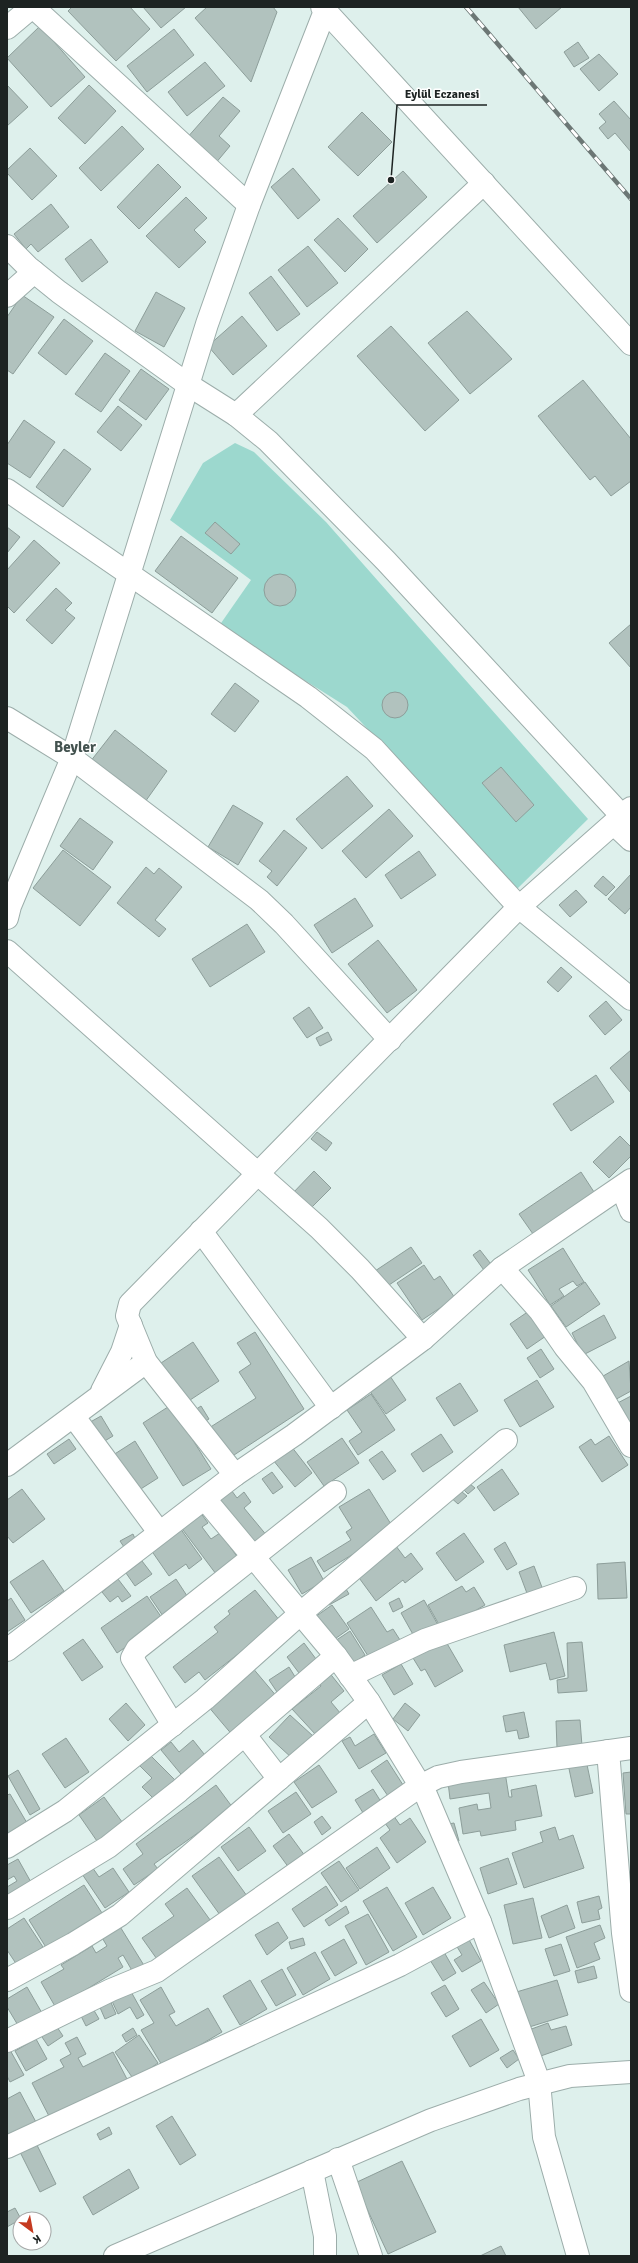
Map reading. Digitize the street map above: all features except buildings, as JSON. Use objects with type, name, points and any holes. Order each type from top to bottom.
[{"type":"street","points":[[7,28],[33,7],[249,205]]},
{"type":"street","points":[[7,918],[10,906],[72,758],[130,574],[187,384],[249,205],[324,9],[631,344]]},
{"type":"street","points":[[236,415],[484,184]]},
{"type":"street","points":[[7,246],[34,272],[59,292],[187,384],[236,415],[268,441],[386,561],[622,816],[631,840]]},
{"type":"street","points":[[7,296],[34,272]]},
{"type":"street","points":[[7,490],[308,697],[374,748],[519,907],[631,999]]},
{"type":"street","points":[[7,718],[72,758],[259,900],[284,924],[390,1040]]},
{"type":"street","points":[[235,1475],[146,1362],[127,1316],[130,1304],[519,907],[622,816]]},
{"type":"street","points":[[7,951],[319,1228],[360,1269],[423,1339]]},
{"type":"street","points":[[7,1650],[235,1475],[331,1408],[423,1339],[502,1268],[627,1184],[631,1211]]},
{"type":"street","points":[[201,1231],[331,1408]]},
{"type":"street","points":[[502,1268],[540,1311],[565,1347],[593,1381],[631,1446]]},
{"type":"street","points":[[95,1401],[109,1380],[122,1352],[131,1325]]},
{"type":"street","points":[[7,1465],[74,1417],[146,1362]]},
{"type":"street","points":[[74,1417],[159,1532]]},
{"type":"street","points":[[7,1847],[65,1811],[205,1699],[301,1613],[506,1440]]},
{"type":"street","points":[[173,1725],[132,1658],[137,1649],[335,1492]]},
{"type":"street","points":[[205,1499],[336,1656],[369,1702],[420,1786],[480,1922],[539,2082],[544,2137],[578,2256]]},
{"type":"street","points":[[350,1676],[425,1640],[575,1588]]},
{"type":"street","points":[[7,1908],[108,1847],[179,1791],[336,1656]]},
{"type":"street","points":[[7,1980],[73,1944],[120,1915],[369,1702]]},
{"type":"street","points":[[245,1735],[279,1779]]},
{"type":"street","points":[[7,2041],[111,1990],[157,1971],[420,1786],[438,1777],[461,1772],[631,1748]]},
{"type":"street","points":[[608,1751],[627,1933],[631,1991]]},
{"type":"street","points":[[7,2147],[400,1965],[480,1922]]},
{"type":"street","points":[[116,2256],[431,2120],[539,2082],[570,2076],[631,2072]]},
{"type":"street","points":[[338,2159],[371,2256]]},
{"type":"street","points":[[312,2171],[325,2236],[326,2256]]},
{"type":"green space","points":[[235,443],[254,452],[326,522],[588,819],[517,889],[347,707],[219,626],[251,580],[170,520],[203,463]]},
{"type":"railway","points":[[466,7],[631,199]]},
{"type":"place","name":"Eylül Eczanesi","points":[[391,180]]},
{"type":"district","name":"Beyler","points":[[75,747]]}]
